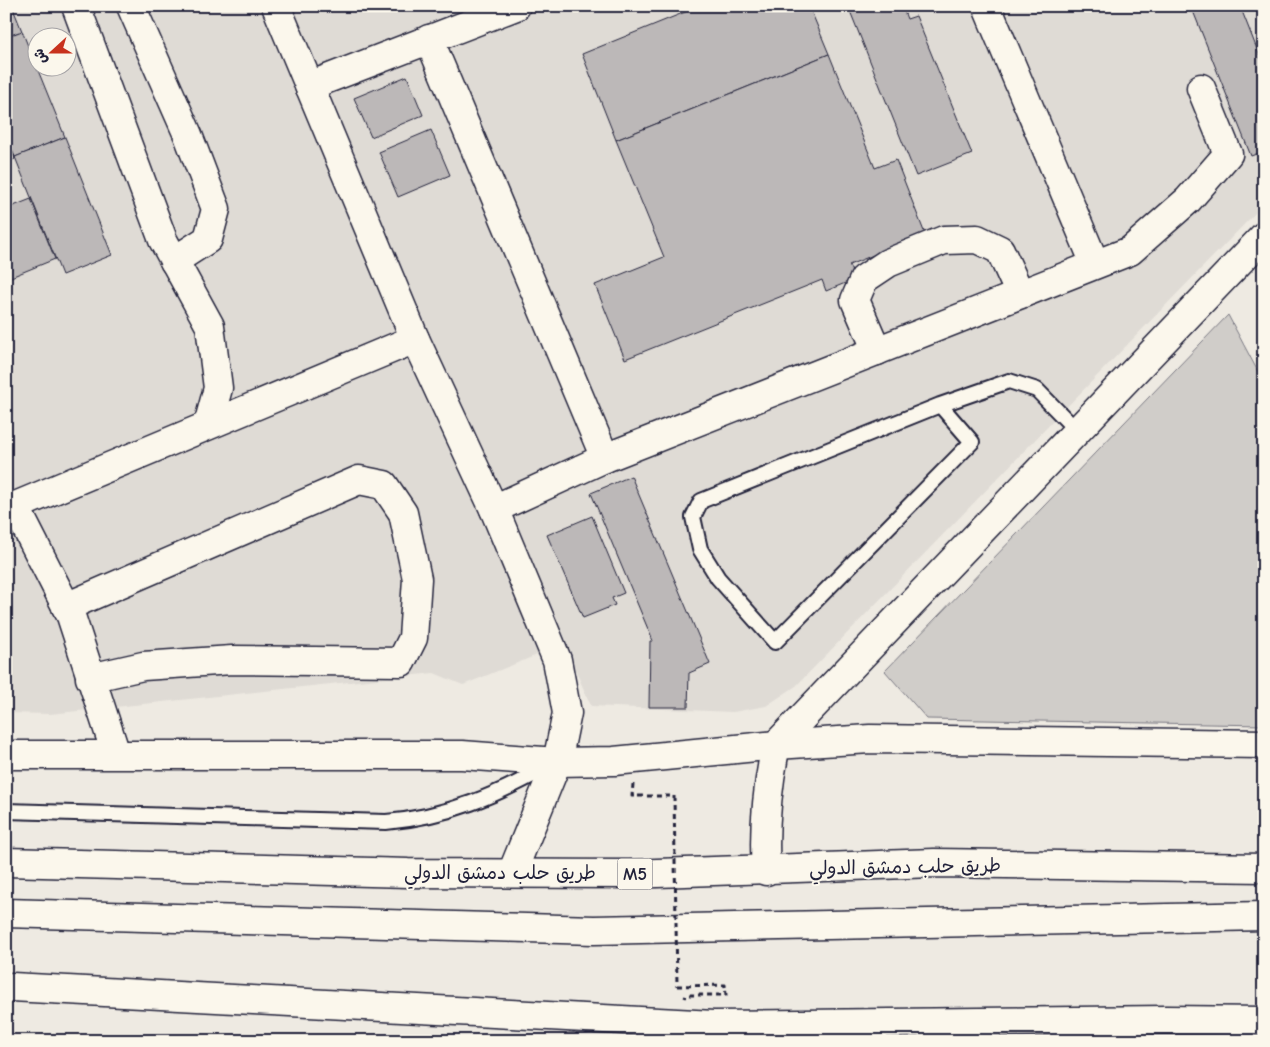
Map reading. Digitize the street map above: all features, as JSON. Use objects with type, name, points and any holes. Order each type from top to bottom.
[{"type":"main road","points":[[76,6],[163,240],[210,326],[218,388],[208,425]]},
{"type":"main road","points":[[131,6],[188,135],[216,209],[208,239],[174,261]]},
{"type":"main road","points":[[276,6],[415,339],[494,509],[557,660],[567,713],[557,762],[512,873]]},
{"type":"main road","points":[[309,86],[516,6]]},
{"type":"main road","points":[[965,6],[988,7],[1096,264]]},
{"type":"main road","points":[[430,39],[605,458]]},
{"type":"main road","points":[[494,509],[605,458],[1130,251],[1188,200],[1228,154],[1201,88]]},
{"type":"main road","points":[[766,871],[765,808],[776,745],[1264,236]]},
{"type":"main road","points":[[877,351],[855,300],[864,279],[888,263],[944,240],[977,238],[1000,250],[1020,294]]},
{"type":"main road","points":[[116,754],[66,607],[11,508],[415,339]]},
{"type":"main road","points":[[66,607],[359,480],[384,485],[403,513],[417,578],[413,638],[400,662],[232,660],[143,666],[90,678]]},
{"type":"main road","points":[[6,756],[116,754],[462,755],[557,762],[614,762],[776,745],[870,739],[1264,744]]},
{"type":"main road","name":"طريق حلب دمشق الدولي","points":[[6,862],[408,873],[629,874],[766,871],[934,863],[1264,868]]},
{"type":"main road","points":[[6,913],[594,930],[1264,916]]},
{"type":"main road","points":[[6,989],[22,988],[714,1025],[1166,1020],[1264,1021]]},
{"type":"lane","points":[[940,405],[972,442],[775,642],[718,578],[700,549],[693,517],[701,501],[940,405],[1009,381],[1037,390],[1078,432]]},
{"type":"lane","points":[[6,811],[386,822],[431,816],[468,805],[498,793],[557,762]]},
{"type":"path","points":[[632,796],[674,796],[677,986],[726,985],[726,994],[686,995]]},
{"type":"shaded area","points":[[6,6],[1264,6],[1264,204],[796,686],[766,706],[733,712],[591,706],[564,644],[463,685],[434,673],[50,714],[6,713]]},
{"type":"shaded area","points":[[1228,315],[1264,383],[1264,725],[927,719],[885,671]]},
{"type":"building","points":[[6,6],[12,6],[22,31],[6,37]]},
{"type":"building","points":[[700,6],[809,6],[829,54],[616,140],[582,54]]},
{"type":"building","points":[[848,6],[902,6],[907,19],[916,16],[972,154],[916,176]]},
{"type":"building","points":[[1191,6],[1240,6],[1264,67],[1264,151],[1251,156]]},
{"type":"building","points":[[22,31],[28,46],[28,78],[41,78],[65,137],[15,157],[6,136],[6,37]]},
{"type":"building","points":[[829,54],[875,168],[896,160],[925,234],[849,265],[855,279],[826,291],[822,280],[625,359],[595,285],[664,257],[616,140]]},
{"type":"building","points":[[407,76],[423,115],[371,137],[354,98]]},
{"type":"building","points":[[431,130],[450,175],[398,197],[379,152]]},
{"type":"building","points":[[6,136],[15,159],[6,163]]},
{"type":"building","points":[[65,137],[112,255],[62,275],[15,157]]},
{"type":"building","points":[[31,199],[55,259],[6,279],[6,209]]},
{"type":"building","points":[[631,476],[710,664],[689,673],[688,707],[649,707],[650,641],[653,641],[591,493]]},
{"type":"building","points":[[592,516],[624,593],[612,598],[615,605],[583,618],[547,535]]}]
